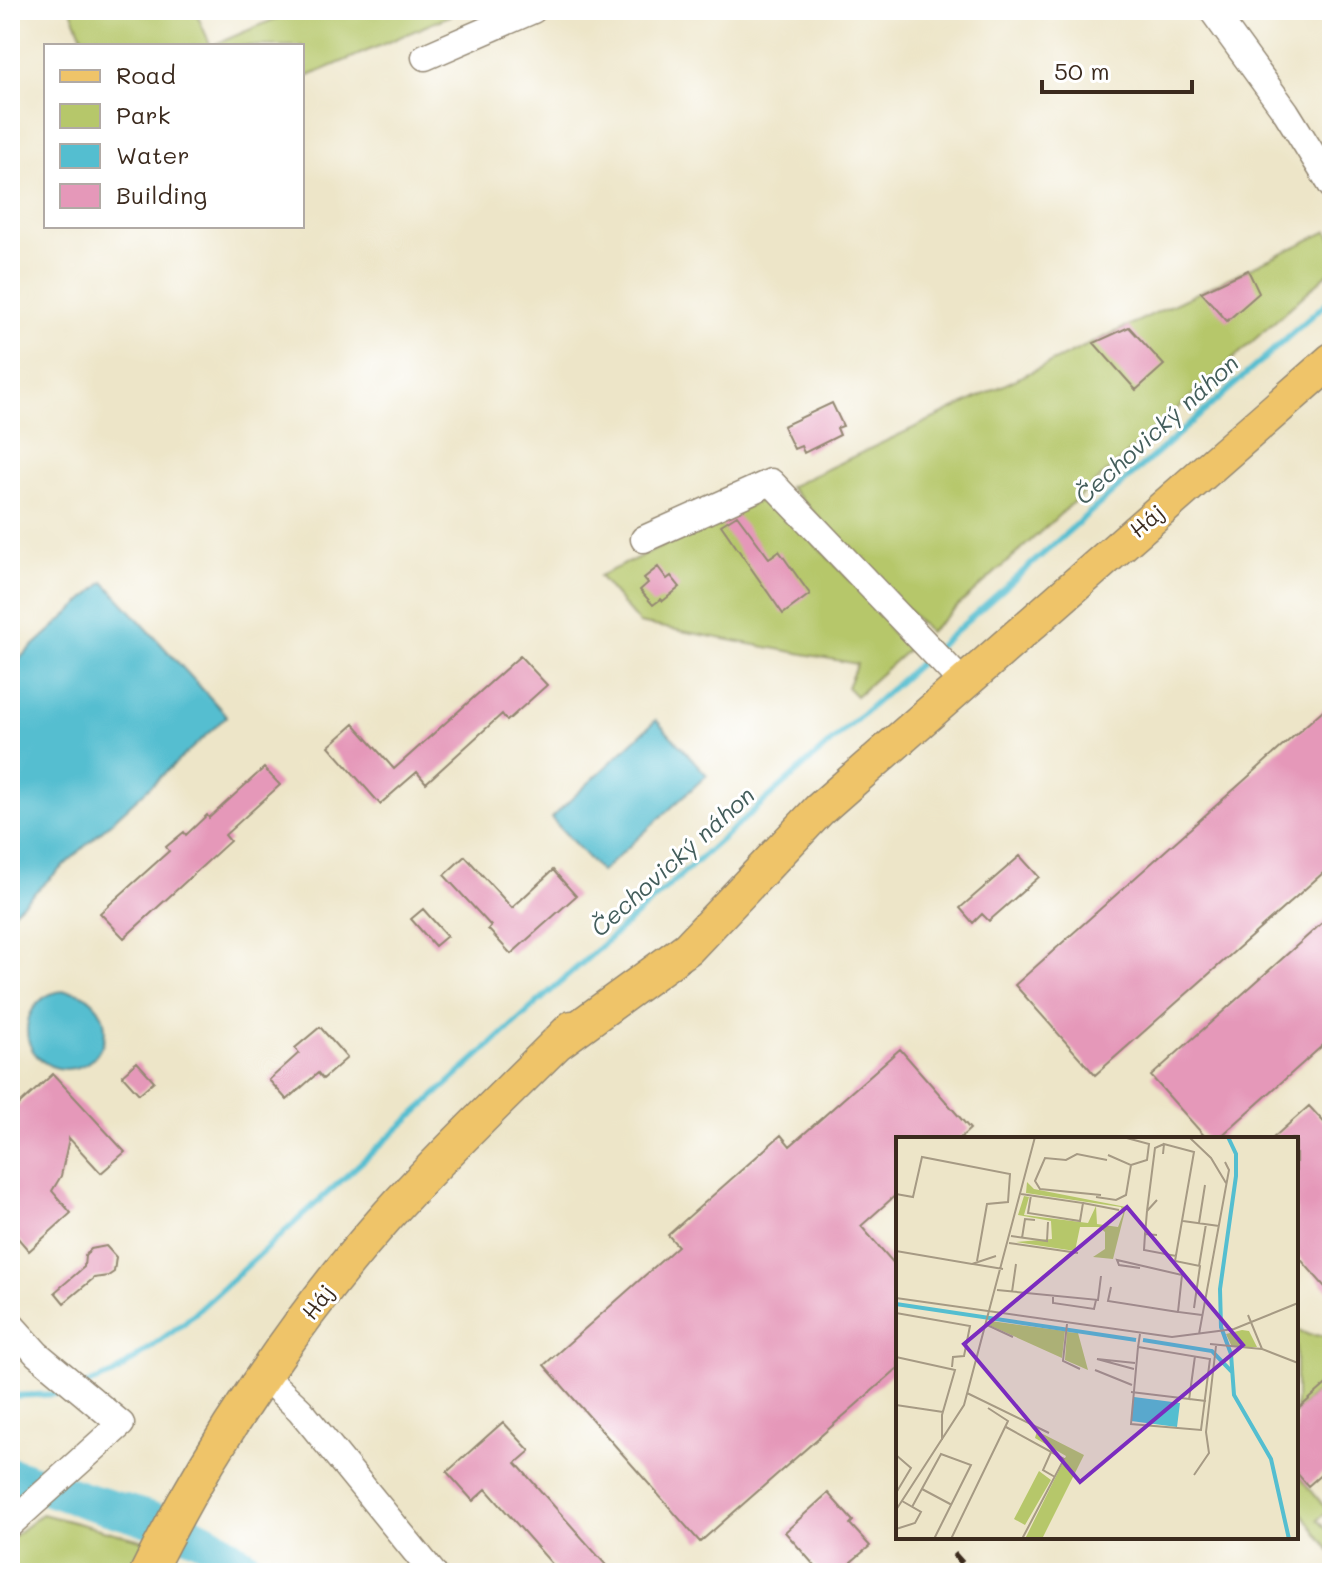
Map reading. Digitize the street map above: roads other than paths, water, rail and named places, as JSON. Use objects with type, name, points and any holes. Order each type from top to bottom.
[{"type":"main road","name":"Háj","points":[[152,1564],[190,1493],[265,1377],[325,1293],[386,1217],[469,1128],[673,932],[793,828],[819,810],[941,660],[1332,360]]},
{"type":"street","points":[[425,57],[533,10]]},
{"type":"street","points":[[1212,10],[1286,112],[1332,186]]},
{"type":"street","points":[[644,539],[771,482],[941,660]]},
{"type":"street","points":[[10,1324],[37,1354],[121,1424],[17,1518]]},
{"type":"street","points":[[265,1377],[300,1410],[433,1573]]},
{"type":"water","points":[[104,582],[227,716],[10,915],[10,667]]},
{"type":"water","points":[[656,720],[707,775],[601,872],[551,818]]},
{"type":"water","points":[[66,991],[81,994],[94,1002],[102,1015],[105,1030],[102,1045],[94,1058],[81,1066],[66,1069],[51,1066],[38,1058],[30,1045],[27,1030],[30,1015],[38,1002],[51,994]]},
{"type":"waterway","name":"Čechovický náhon","points":[[939,646],[1332,298]]},
{"type":"waterway","name":"Čechovický náhon","points":[[85,1385],[114,1374],[184,1323],[537,1003],[928,656]]},
{"type":"waterway","name":"Čechovický náhon","points":[[10,1396],[60,1394],[71,1390]]},
{"type":"waterway","points":[[10,1475],[182,1529],[211,1543],[254,1573]]},
{"type":"railway","points":[[954,1554],[971,1573]]},
{"type":"railway","points":[[939,1567],[944,1573]]}]
